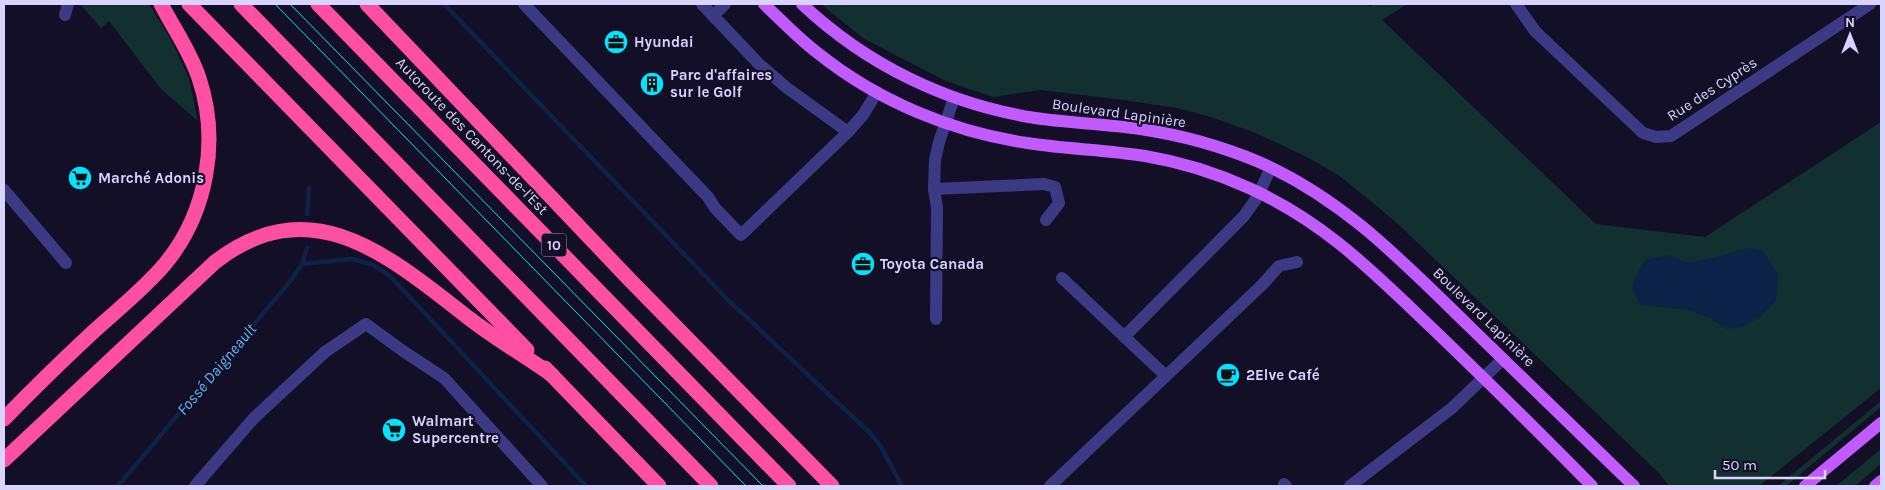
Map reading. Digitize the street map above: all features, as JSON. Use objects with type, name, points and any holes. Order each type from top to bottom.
[{"type":"highway","points":[[4,419],[39,383],[156,273],[179,244],[202,194],[208,157],[209,135],[206,107],[194,66],[161,4]]},
{"type":"highway","points":[[189,4],[659,486]]},
{"type":"highway","points":[[241,4],[711,486]]},
{"type":"highway","name":"Autoroute des Cantons-de-l'Est","points":[[318,4],[789,486]]},
{"type":"highway","points":[[367,4],[629,279],[832,486]]},
{"type":"highway","points":[[4,460],[215,262],[236,247],[249,241],[283,232],[305,230],[329,232],[354,240],[374,250],[419,278],[471,319],[552,375]]},
{"type":"main road","points":[[764,4],[820,56],[877,92],[912,110],[945,123],[991,137],[1019,142],[1133,155],[1173,162],[1212,173],[1260,192],[1305,217],[1352,252],[1484,378],[1592,486]]},
{"type":"main road","name":"Boulevard Lapinière","points":[[802,4],[844,40],[873,59],[908,78],[954,98],[991,109],[1036,118],[1138,128],[1169,134],[1222,148],[1270,168],[1318,194],[1359,222],[1394,253],[1634,486]]},
{"type":"main road","points":[[1804,486],[1881,423]]},
{"type":"main road","points":[[1875,486],[1881,481]]},
{"type":"street","points":[[524,4],[708,197],[715,208],[741,235],[848,132],[863,115],[877,92]]},
{"type":"street","points":[[702,4],[758,63],[787,88],[848,132]]},
{"type":"street","points":[[713,16],[725,4]]},
{"type":"street","name":"Rue des Cyprès","points":[[1516,4],[1535,31],[1643,133],[1656,137],[1671,136],[1870,4]]},
{"type":"street","points":[[936,319],[937,208],[934,189],[936,154],[954,98]]},
{"type":"street","points":[[1124,337],[1244,216],[1260,192],[1270,168]]},
{"type":"street","points":[[934,189],[1044,184],[1055,187],[1059,203],[1046,220]]},
{"type":"street","points":[[4,190],[66,263]]},
{"type":"street","points":[[1050,486],[1263,284],[1279,266],[1297,262]]},
{"type":"street","points":[[1062,278],[1166,376]]},
{"type":"street","points":[[195,486],[254,418],[325,352],[366,324],[444,378],[542,486]]},
{"type":"street","points":[[1350,486],[1452,408],[1503,359]]},
{"type":"green space","points":[[80,4],[149,4],[170,38],[189,78],[198,121],[161,89],[109,21],[101,28]]},
{"type":"green space","points":[[821,4],[1367,4],[1370,7],[1372,4],[1407,4],[1382,20],[1596,224],[1705,237],[1881,122],[1881,388],[1759,486],[1669,486],[1658,472],[1399,225],[1338,175],[1305,156],[1253,132],[1211,117],[1177,108],[1040,90],[993,97],[946,81],[863,38]]},
{"type":"green space","points":[[1881,401],[1881,407],[1786,486],[1778,486]]},
{"type":"green space","points":[[1881,449],[1881,464],[1855,486],[1836,486]]},
{"type":"water","points":[[1747,248],[1763,251],[1778,274],[1776,301],[1759,318],[1741,327],[1726,329],[1710,318],[1689,310],[1641,305],[1632,289],[1636,276],[1645,260],[1669,255],[1688,263]]},
{"type":"waterway","points":[[444,4],[728,300],[869,432],[880,445],[902,486]]},
{"type":"waterway","name":"Fossé Daigneault","points":[[307,214],[309,188]]},
{"type":"waterway","name":"Fossé Daigneault","points":[[118,486],[292,279],[302,264],[307,248]]},
{"type":"waterway","points":[[302,264],[352,259],[373,265],[390,276],[586,486]]},
{"type":"tram line","points":[[275,4],[746,486]]},
{"type":"tram line","points":[[290,4],[763,486]]},
{"type":"place","name":"Hyundai","points":[[616,42]]},
{"type":"place","name":"Parc d'affaires sur le Golf","points":[[652,84]]},
{"type":"place","name":"Marché Adonis","points":[[80,178]]},
{"type":"place","name":"Toyota Canada","points":[[863,264]]},
{"type":"place","name":"2Elve Café","points":[[1228,375]]},
{"type":"place","name":"Walmart Supercentre","points":[[394,430]]}]
